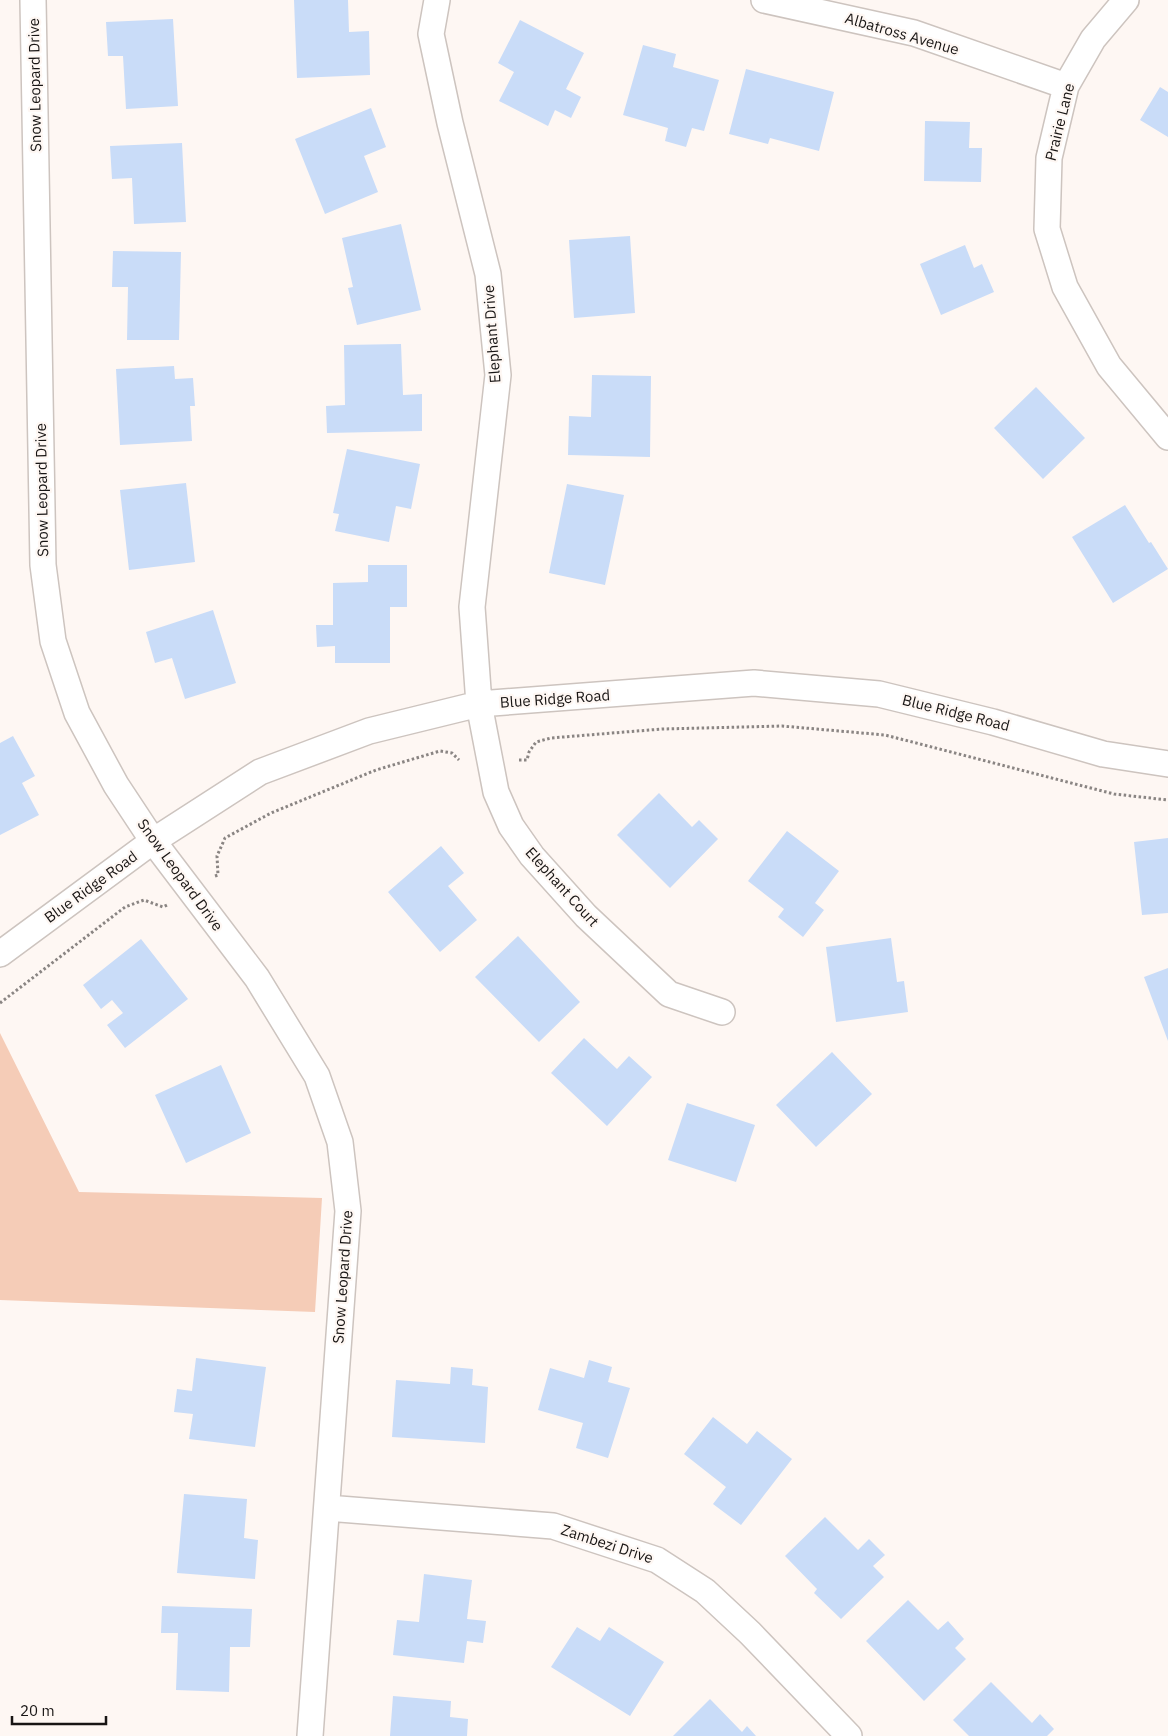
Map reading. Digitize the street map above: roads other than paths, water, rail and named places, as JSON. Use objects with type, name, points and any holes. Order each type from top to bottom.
[{"type":"street","name":"Snow Leopard Drive","points":[[33,0],[43,565],[53,641],[76,713],[116,785],[153,841],[257,978],[317,1076],[340,1142],[348,1211],[310,1736]]},
{"type":"street","name":"Elephant Drive","points":[[437,0],[432,34],[450,124],[488,274],[498,375],[472,606],[479,704]]},
{"type":"street","name":"Albatross Avenue","points":[[764,0],[914,34],[1066,86]]},
{"type":"street","name":"Prairie Lane","points":[[1126,0],[1092,39],[1066,86],[1049,158],[1047,229],[1065,287],[1109,366],[1168,437]]},
{"type":"street","name":"Blue Ridge Road","points":[[0,954],[153,841],[260,772],[369,731],[479,704],[754,683],[870,693],[993,722],[1103,754],[1168,764]]},
{"type":"street","name":"Elephant Court","points":[[479,704],[496,792],[511,826],[532,856],[586,916],[670,994],[722,1012]]},
{"type":"street","name":"Zambezi Drive","points":[[327,1508],[554,1526],[657,1560],[705,1591],[750,1633],[849,1736]]}]
